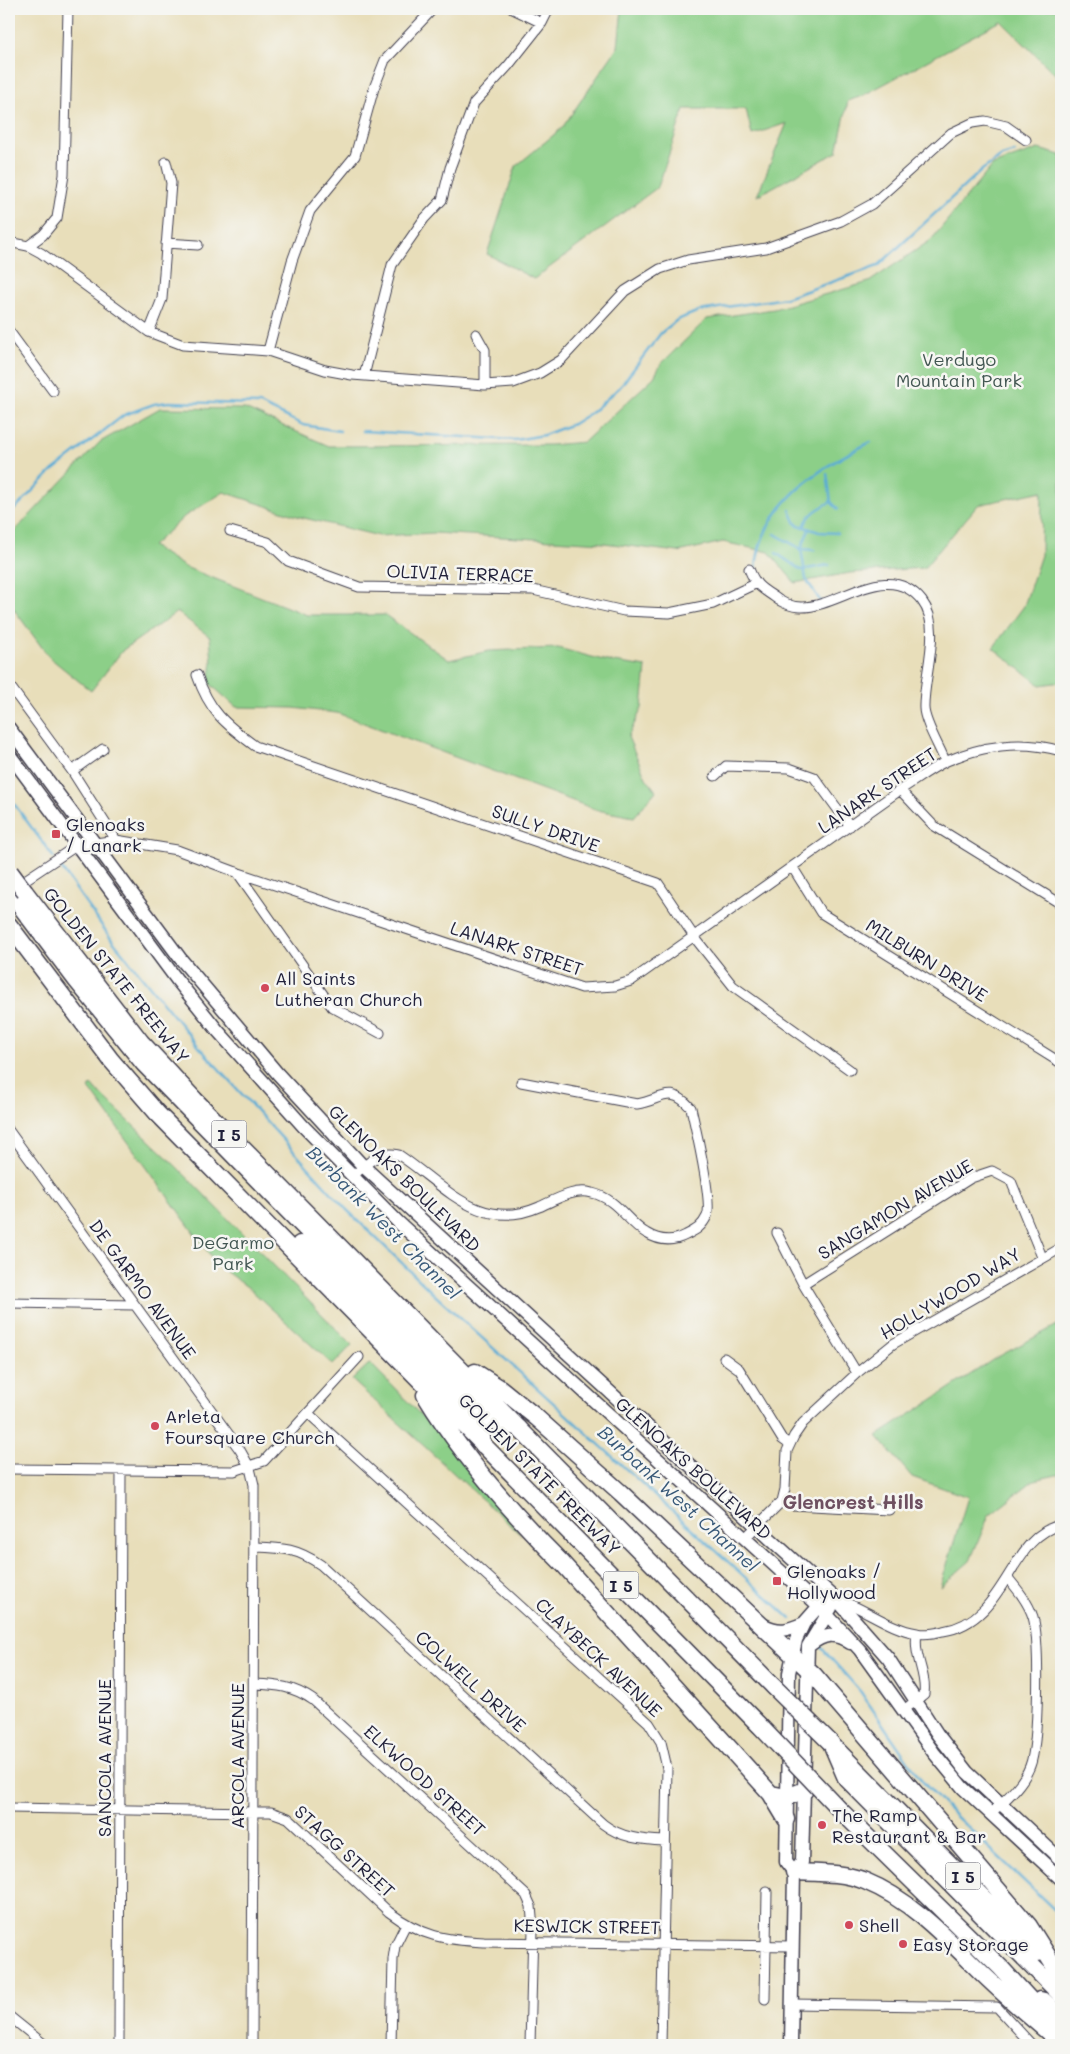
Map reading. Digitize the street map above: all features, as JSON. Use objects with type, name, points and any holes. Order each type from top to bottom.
[{"type":"highway","name":"GOLDEN STATE FREEWAY","points":[[9,872],[13,896],[147,1049],[195,1100],[831,1743],[858,1780],[1061,1977]]},
{"type":"highway","points":[[13,896],[76,980],[165,1086],[494,1421],[521,1428]]},
{"type":"highway","points":[[13,896],[80,1004],[150,1088],[278,1222],[480,1424],[483,1445]]},
{"type":"highway","name":"GOLDEN STATE FREEWAY","points":[[9,925],[111,1060],[157,1113],[759,1725],[840,1810],[1001,1968],[1061,2035]]},
{"type":"highway","points":[[452,1358],[500,1388],[622,1493],[808,1669],[1029,1926],[1061,1977]]},
{"type":"highway","points":[[412,1374],[446,1430],[534,1535],[779,1795],[786,1819]]},
{"type":"highway","points":[[858,1780],[1061,1995]]},
{"type":"highway","points":[[779,1795],[805,1790]]},
{"type":"highway","points":[[794,1872],[839,1874],[864,1881],[896,1897],[929,1922],[1016,2006],[1061,2043]]},
{"type":"highway","points":[[1028,1997],[1044,2001],[1061,2017]]},
{"type":"main road","name":"GLENOAKS BOULEVARD","points":[[9,728],[180,958],[278,1074],[364,1166],[756,1528],[836,1599],[888,1658],[938,1735],[967,1772],[1061,1860]]},
{"type":"main road","name":"GLENOAKS BOULEVARD","points":[[9,754],[71,849],[218,1031],[352,1177],[405,1229],[823,1610],[860,1650]]},
{"type":"main road","points":[[608,1414],[619,1402]]},
{"type":"main road","points":[[758,1621],[777,1631],[789,1630],[804,1623],[836,1599]]},
{"type":"main road","points":[[790,2045],[794,1872],[802,1862],[808,1646],[823,1610]]},
{"type":"main road","points":[[779,1795],[789,1673],[796,1640],[804,1623]]},
{"type":"main road","points":[[808,1646],[824,1635],[832,1634],[842,1637],[860,1650],[950,1774],[1061,1879]]},
{"type":"main road","points":[[786,1819],[786,1862],[794,1872]]},
{"type":"street","points":[[28,246],[43,234],[56,218],[62,184],[68,9]]},
{"type":"street","points":[[268,351],[292,261],[310,211],[355,156],[374,88],[385,60],[432,9]]},
{"type":"street","points":[[513,9],[542,23]]},
{"type":"street","points":[[364,376],[392,265],[424,219],[442,200],[450,168],[474,103],[508,66],[542,23],[548,9]]},
{"type":"street","points":[[9,242],[28,246],[41,253],[148,332],[183,345],[268,351],[324,370],[364,376],[485,385],[514,383],[540,373],[561,360],[625,291],[660,269],[688,260],[766,248],[841,221],[872,204],[951,133],[972,123],[985,121],[1006,126],[1026,140]]},
{"type":"street","points":[[148,332],[162,300],[171,183],[166,162]]},
{"type":"street","points":[[166,243],[198,245]]},
{"type":"street","points":[[9,331],[53,391]]},
{"type":"street","points":[[476,334],[485,350],[485,385]]},
{"type":"street","name":"OLIVIA TERRACE","points":[[230,531],[268,542],[288,561],[359,587],[533,590],[624,611],[669,613],[713,604],[755,584]]},
{"type":"street","points":[[749,569],[755,584],[778,600],[801,607],[814,605],[875,584],[897,585],[918,596],[929,612],[932,627],[924,710],[945,761]]},
{"type":"street","name":"SULLY DRIVE","points":[[198,675],[205,698],[228,726],[255,746],[658,883],[695,938],[733,986],[850,1070]]},
{"type":"street","points":[[9,685],[72,771],[116,840]]},
{"type":"street","name":"LANARK STREET","points":[[13,896],[45,865],[71,849],[94,842],[116,840],[177,850],[236,872],[582,988],[615,986],[631,981],[695,938],[900,790],[945,761],[973,751],[1003,745],[1045,746],[1061,751]]},
{"type":"street","points":[[72,771],[103,748]]},
{"type":"street","points":[[715,776],[726,766],[790,768],[814,778],[850,826]]},
{"type":"street","points":[[900,790],[933,825],[1061,904]]},
{"type":"street","name":"MILBURN DRIVE","points":[[793,868],[821,913],[1061,1063]]},
{"type":"street","points":[[236,872],[332,1007],[380,1033]]},
{"type":"street","points":[[352,1177],[364,1166],[385,1154],[399,1156],[472,1207],[499,1216],[526,1213],[575,1192],[593,1193],[607,1199],[624,1212],[644,1232],[660,1240],[680,1238],[700,1229],[708,1214],[700,1144],[691,1108],[687,1103],[675,1094],[662,1095],[637,1104],[521,1082]]},
{"type":"street","name":"DE GARMO AVENUE","points":[[10,1134],[240,1450],[250,1468]]},
{"type":"street","name":"SANGAMON AVENUE","points":[[803,1284],[971,1178],[992,1172],[1011,1181],[1042,1257]]},
{"type":"street","points":[[777,1232],[803,1284],[857,1374]]},
{"type":"street","name":"HOLLYWOOD WAY","points":[[789,1444],[803,1424],[893,1344],[1042,1257],[1061,1248]]},
{"type":"street","points":[[9,1303],[135,1305]]},
{"type":"street","points":[[9,1469],[234,1471],[250,1468],[264,1461],[309,1414],[359,1356]]},
{"type":"street","points":[[724,1358],[739,1369],[782,1439],[789,1444],[785,1489],[782,1501],[745,1538]]},
{"type":"street","name":"CLAYBECK AVENUE","points":[[309,1414],[649,1723],[661,1742],[667,1768],[661,2045]]},
{"type":"street","name":"ARCOLA AVENUE","points":[[250,1468],[254,1485],[252,2045]]},
{"type":"street","name":"SANCOLA AVENUE","points":[[119,2045],[121,1470]]},
{"type":"street","points":[[782,1501],[792,1505],[889,1510]]},
{"type":"street","points":[[836,1599],[856,1606],[917,1634],[947,1631],[973,1620],[989,1606],[1034,1540],[1051,1527],[1061,1525]]},
{"type":"street","name":"COLWELL DRIVE","points":[[254,1547],[292,1549],[303,1553],[321,1565],[608,1827],[626,1836],[665,1841]]},
{"type":"street","points":[[991,1814],[1024,1779],[1033,1756],[1038,1637],[1032,1616],[1023,1597],[1008,1578]]},
{"type":"street","points":[[904,1710],[924,1694],[925,1685],[917,1660],[917,1634]]},
{"type":"street","name":"ELKWOOD STREET","points":[[254,1684],[281,1685],[299,1690],[313,1700],[526,1895],[531,1906],[532,1942],[530,2045]]},
{"type":"street","name":"STAGG STREET","points":[[9,1808],[271,1812],[288,1818],[389,1912]]},
{"type":"street","points":[[765,1999],[767,1892]]},
{"type":"street","name":"KESWICK STREET","points":[[389,1912],[406,1924],[436,1938],[484,1942],[792,1946]]},
{"type":"street","points":[[391,2045],[393,1959],[395,1946],[406,1924]]},
{"type":"street","points":[[791,2004],[997,2007],[1032,2045]]},
{"type":"street","points":[[9,2016],[45,2045]]},
{"type":"green space","points":[[622,9],[1061,9],[1061,80],[1001,21],[862,96],[848,101],[837,152],[757,196],[787,123],[752,135],[746,109],[684,109],[658,187],[534,279],[487,254],[516,166],[562,128],[618,47]]},
{"type":"green space","name":"Verdugo Mountain Park","points":[[1038,149],[1061,155],[1061,682],[1040,685],[993,648],[1024,606],[1041,555],[1042,491],[978,505],[924,568],[850,573],[795,583],[769,552],[723,542],[678,552],[604,543],[434,533],[379,536],[300,517],[224,492],[185,516],[152,546],[185,567],[307,615],[385,615],[449,660],[489,651],[558,648],[607,661],[646,667],[642,708],[628,737],[646,778],[656,791],[634,817],[597,810],[337,713],[293,708],[236,707],[209,683],[212,662],[210,637],[177,612],[123,650],[91,691],[49,657],[10,604],[9,537],[100,442],[160,408],[245,409],[329,446],[551,445],[584,442],[654,377],[661,364],[707,319],[774,309],[869,282],[931,240],[993,165]]},
{"type":"green space","name":"DeGarmo Park","points":[[91,1085],[176,1166],[352,1345],[333,1365],[250,1289],[218,1266],[89,1088]]},
{"type":"green space","points":[[1061,1323],[1061,1474],[1034,1480],[989,1515],[970,1561],[940,1587],[968,1497],[912,1477],[877,1436],[994,1359]]},
{"type":"green space","points":[[370,1363],[454,1449],[521,1535],[352,1380]]},
{"type":"waterway","points":[[362,431],[515,440],[544,435],[573,424],[592,412],[620,387],[661,333],[677,320],[699,311],[786,298],[878,266],[982,170],[1002,156],[1015,152]]},
{"type":"waterway","points":[[9,515],[52,471],[124,415],[154,404],[168,402],[260,404],[303,425],[340,431]]},
{"type":"waterway","points":[[756,569],[760,546],[768,526],[780,508],[813,477],[851,452],[871,442]]},
{"type":"waterway","points":[[827,474],[831,502],[838,509]]},
{"type":"waterway","points":[[804,527],[811,515],[831,502]]},
{"type":"waterway","points":[[790,510],[796,524],[819,532],[837,533]]},
{"type":"waterway","points":[[809,529],[801,549],[806,579],[821,602]]},
{"type":"waterway","points":[[775,534],[801,549],[814,550]]},
{"type":"waterway","points":[[776,553],[801,570],[829,565]]},
{"type":"waterway","name":"Burbank West Channel","points":[[9,797],[54,858]]},
{"type":"waterway","name":"Burbank West Channel","points":[[57,862],[112,940],[200,1048],[346,1209],[437,1297],[791,1619]]},
{"type":"waterway","name":"Burbank West Channel","points":[[819,1645],[860,1691],[921,1780],[945,1806],[1061,1916]]},
{"type":"place","name":"Glenoaks / Lanark","points":[[56,834]]},
{"type":"place","name":"All Saints Lutheran Church","points":[[265,988]]},
{"type":"place","name":"Arleta Foursquare Church","points":[[155,1426]]},
{"type":"place","name":"Glenoaks / Hollywood","points":[[777,1581]]},
{"type":"place","name":"The Ramp Restaurant & Bar","points":[[822,1825]]},
{"type":"place","name":"Shell","points":[[849,1925]]},
{"type":"place","name":"Easy Storage","points":[[903,1944]]},
{"type":"district","name":"Glencrest Hills","points":[[853,1501]]}]
